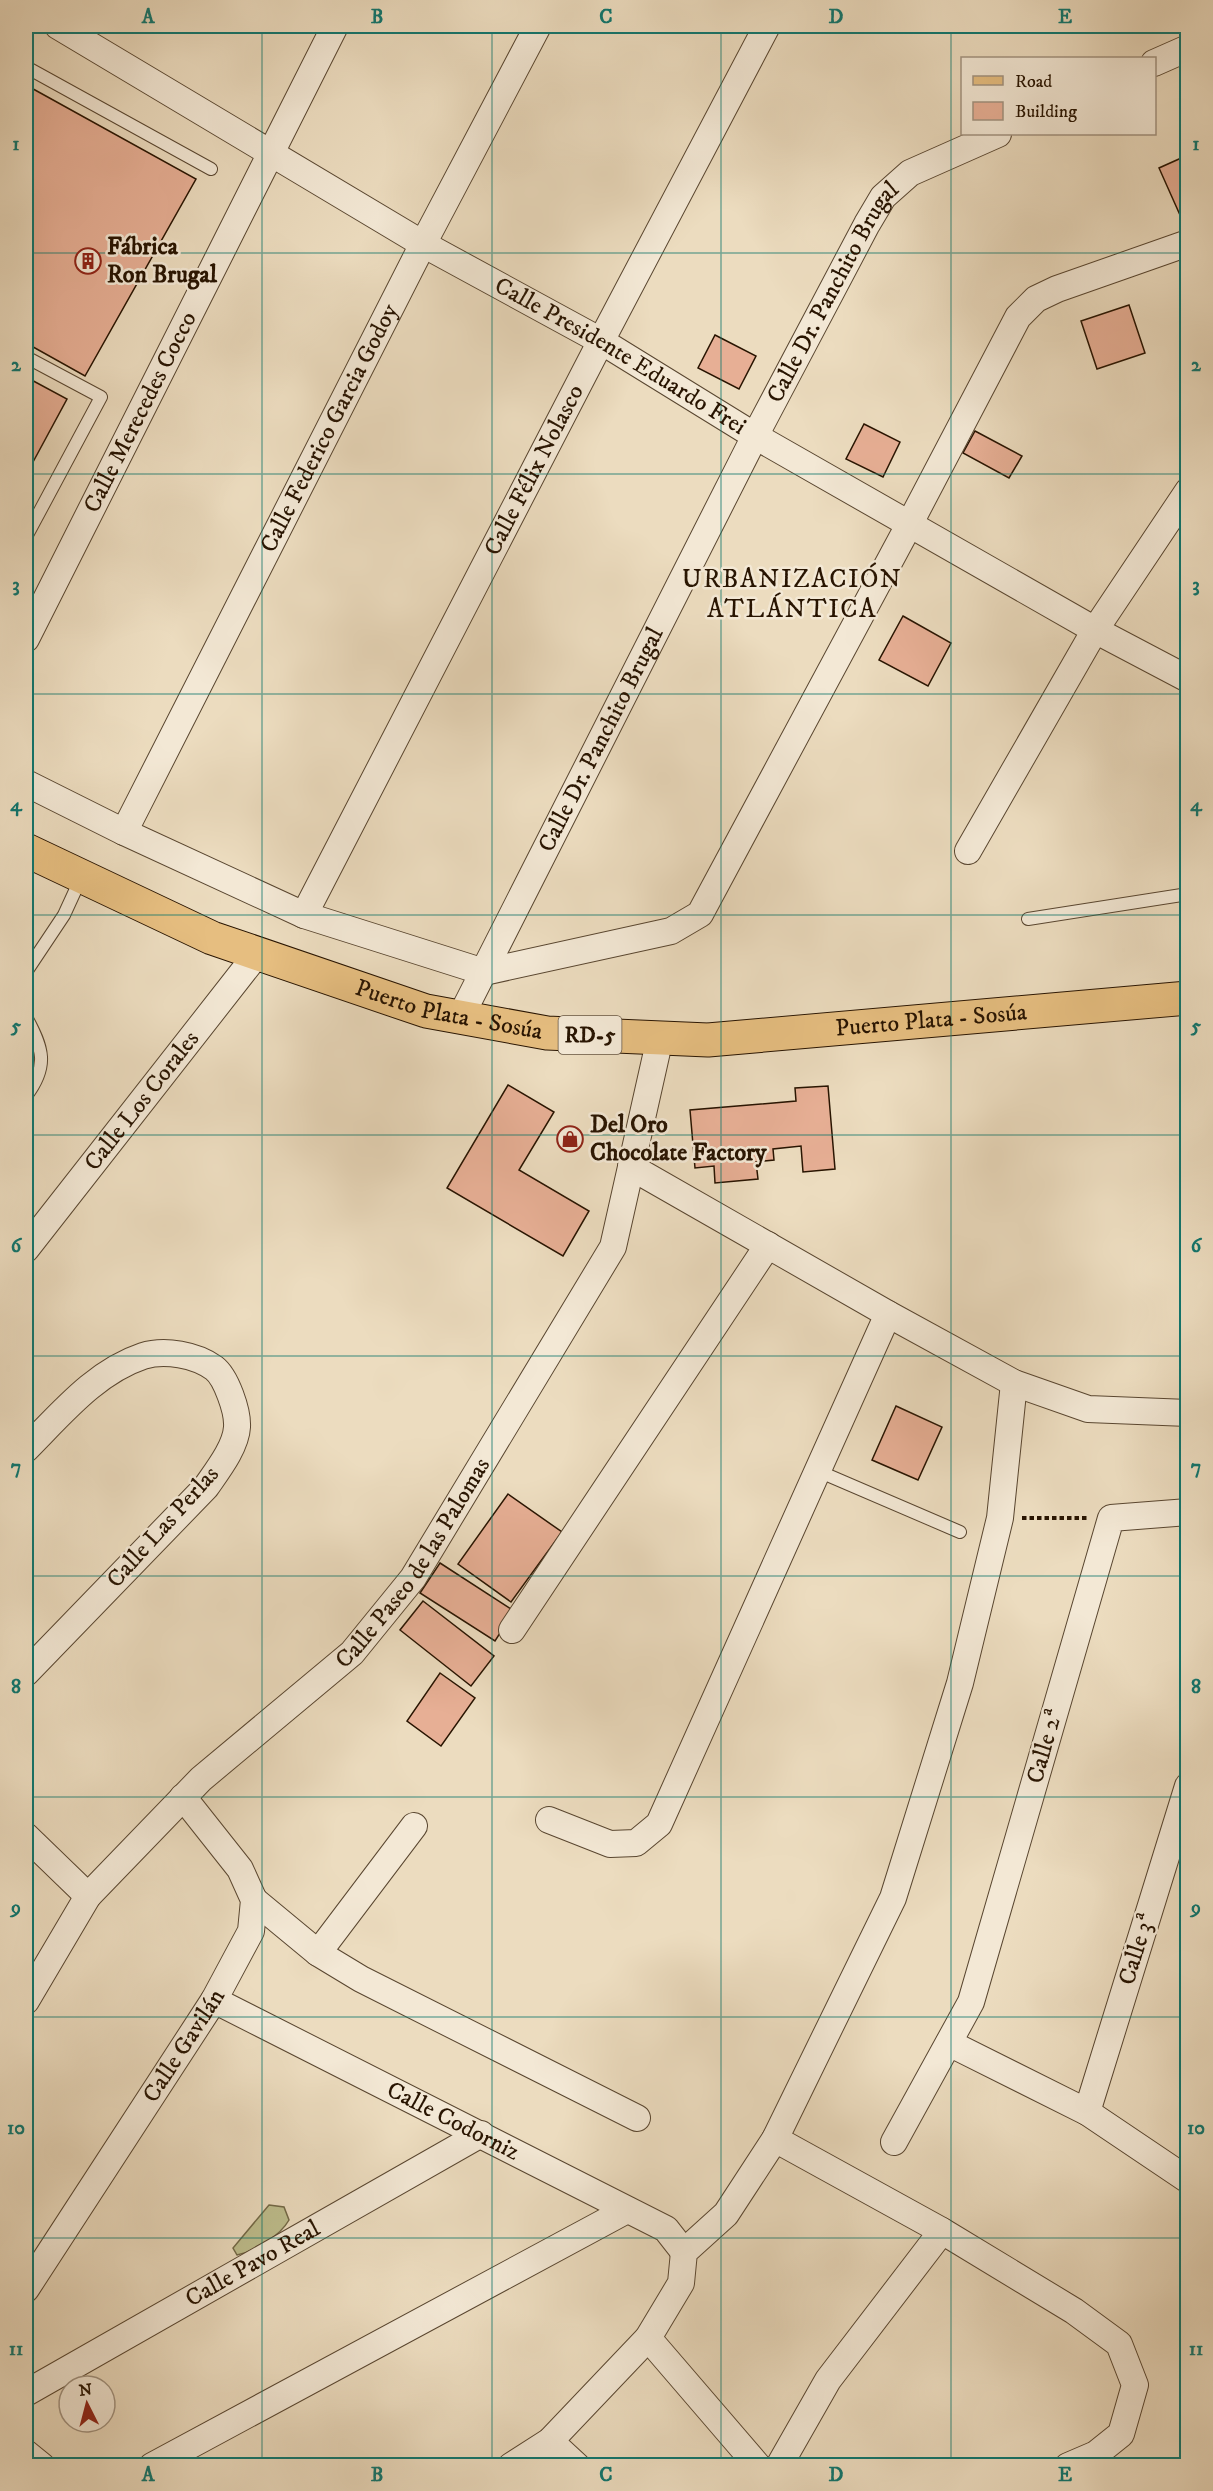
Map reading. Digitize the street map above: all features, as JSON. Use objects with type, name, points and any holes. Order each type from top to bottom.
[{"type":"main road","name":"Puerto Plata - Sosúa","points":[[26,850],[212,939],[426,1011],[547,1033],[708,1040],[1188,998]]},
{"type":"street","name":"Calle Presidente Eduardo Frei","points":[[58,26],[423,244],[601,341],[755,436],[909,525],[1095,630],[1188,679]]},
{"type":"street","name":"Calle Merecedes Cocco","points":[[26,639],[335,26]]},
{"type":"street","name":"Calle Federico Garcia Godoy","points":[[124,832],[423,244],[538,26]]},
{"type":"street","name":"Calle Félix Nolasco","points":[[304,915],[767,26]]},
{"type":"street","points":[[1156,63],[1188,48]]},
{"type":"street","name":"Calle Dr. Panchito Brugal","points":[[460,1017],[755,436],[883,197],[910,173],[996,135]]},
{"type":"street","points":[[26,783],[124,832],[304,915],[484,972],[671,931],[700,914],[1018,317],[1036,299],[1057,289],[1188,243]]},
{"type":"street","points":[[968,852],[1095,630],[1188,491]]},
{"type":"street","name":"Calle Los Corales","points":[[26,1249],[257,954]]},
{"type":"street","name":"Calle Paseo de las Palomas","points":[[26,2001],[88,1896],[183,1797],[352,1653],[413,1578],[613,1247],[660,1038]]},
{"type":"street","points":[[631,1167],[1014,1383],[1088,1409],[1188,1413]]},
{"type":"street","points":[[512,1630],[768,1245]]},
{"type":"street","points":[[549,1820],[610,1844],[636,1843],[659,1824],[888,1314]]},
{"type":"street","name":"Calle Las Perlas","points":[[26,1449],[86,1389],[114,1368],[146,1355],[182,1354],[215,1369],[231,1395],[237,1427],[226,1458],[206,1487],[26,1673]]},
{"type":"street","points":[[511,2466],[550,2441],[648,2338],[681,2283],[684,2252],[726,2214],[775,2139],[893,1898],[960,1683],[1000,1518],[1014,1383]]},
{"type":"street","points":[[1111,1518],[1188,1512]]},
{"type":"street","name":"Calle 2ª","points":[[894,2142],[971,2002],[1111,1518]]},
{"type":"street","name":"Calle 3ª","points":[[1087,2112],[1188,1786]]},
{"type":"street","name":"Calle Gavilán","points":[[26,2289],[214,2000],[251,1931],[254,1900],[240,1869],[183,1797]]},
{"type":"street","points":[[318,1953],[414,1826]]},
{"type":"street","points":[[26,1836],[88,1896]]},
{"type":"street","points":[[254,1900],[318,1953],[361,1979],[637,2118]]},
{"type":"street","name":"Calle Codorniz","points":[[214,2000],[666,2229],[684,2252]]},
{"type":"street","points":[[949,2043],[1087,2112],[1188,2180]]},
{"type":"street","name":"Calle Pavo Real","points":[[26,2393],[482,2134]]},
{"type":"street","points":[[775,2139],[942,2231],[1074,2311],[1119,2344],[1135,2385],[1121,2434],[1096,2454],[1068,2466]]},
{"type":"street","points":[[152,2466],[627,2210]]},
{"type":"street","points":[[779,2466],[828,2380],[942,2231]]},
{"type":"street","points":[[648,2338],[758,2466]]},
{"type":"street","points":[[550,2441],[577,2466]]},
{"type":"street","points":[[26,2453],[42,2466]]},
{"type":"lane","points":[[26,67],[211,169]]},
{"type":"lane","points":[[26,357],[100,398],[26,537]]},
{"type":"lane","points":[[26,972],[64,915],[81,877]]},
{"type":"lane","points":[[1028,919],[1188,894]]},
{"type":"lane","points":[[26,1017],[39,1041],[42,1060],[36,1082],[26,1095]]},
{"type":"lane","points":[[818,1471],[960,1532]]},
{"type":"path","points":[[1000,1518],[1111,1518]]},
{"type":"green space","points":[[269,2205],[284,2207],[289,2220],[280,2232],[266,2242],[237,2255],[233,2248]]},
{"type":"building","name":"Fábrica Ron Brugal","points":[[26,85],[196,179],[85,376],[26,343]]},
{"type":"building","points":[[1188,155],[1188,222],[1184,224],[1159,168]]},
{"type":"building","points":[[1129,305],[1145,353],[1097,369],[1081,321]]},
{"type":"building","points":[[715,335],[756,356],[739,389],[698,368]]},
{"type":"building","points":[[26,377],[67,399],[26,475]]},
{"type":"building","points":[[864,424],[900,442],[883,477],[846,459]]},
{"type":"building","points":[[975,431],[1022,456],[1009,478],[963,453]]},
{"type":"building","points":[[903,616],[951,643],[928,686],[879,660]]},
{"type":"building","points":[[508,1085],[554,1112],[519,1170],[589,1211],[563,1256],[447,1188]]},
{"type":"building","points":[[828,1086],[835,1169],[803,1172],[801,1146],[773,1149],[774,1160],[756,1162],[758,1179],[715,1183],[714,1166],[695,1168],[690,1110],[796,1101],[795,1088]]},
{"type":"building","points":[[896,1406],[942,1427],[918,1480],[872,1460]]},
{"type":"building","points":[[508,1494],[562,1532],[511,1602],[458,1564]]},
{"type":"building","points":[[440,1563],[514,1611],[495,1641],[420,1593]]},
{"type":"building","points":[[423,1601],[494,1656],[471,1686],[400,1630]]},
{"type":"building","points":[[440,1673],[475,1698],[441,1746],[407,1721]]},
{"type":"place","name":"Fábrica Ron Brugal","points":[[88,261]]},
{"type":"place","name":"Del Oro Chocolate Factory","points":[[570,1139]]},
{"type":"district","name":"URBANIZACIÓN ATLÁNTICA","points":[[792,594]]}]
